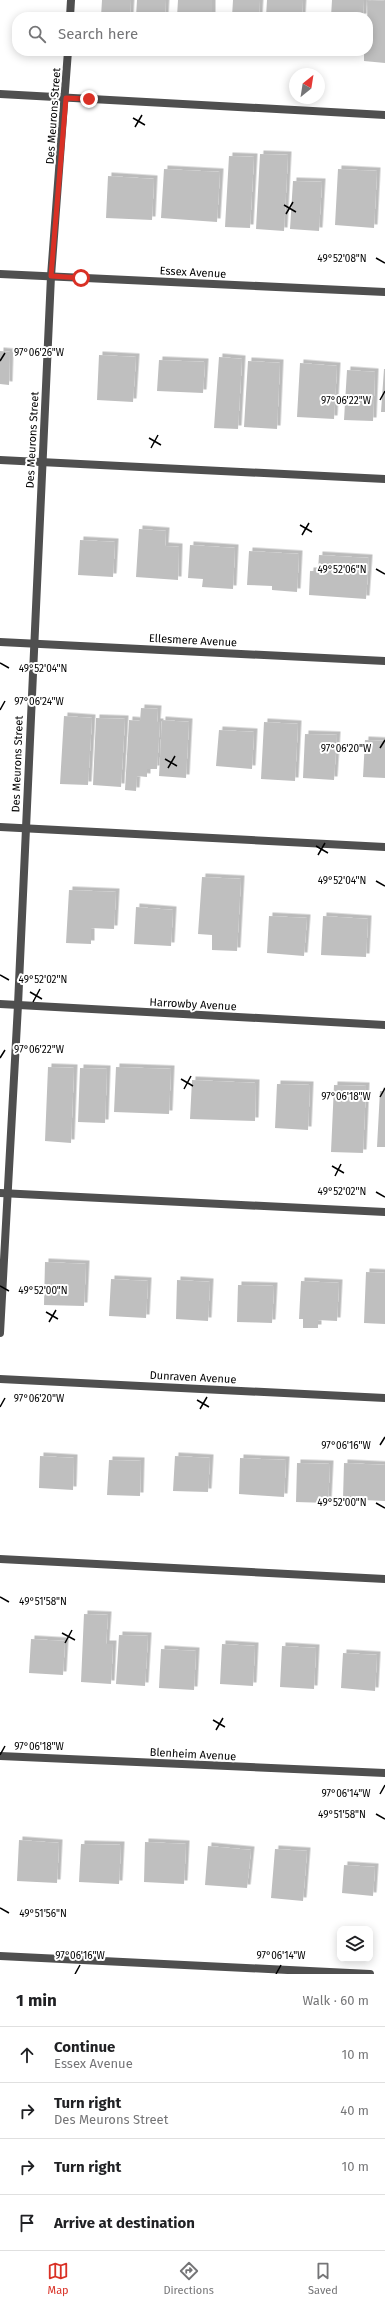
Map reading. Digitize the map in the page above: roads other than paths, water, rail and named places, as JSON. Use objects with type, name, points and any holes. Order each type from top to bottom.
[{"type":"street","points":[[70,12],[71,0]]},
{"type":"street","name":"Des Meurons Street","points":[[0,1334],[4,1193],[18,1005],[33,644],[51,276],[66,98],[68,56]]},
{"type":"street","points":[[0,94],[385,115]]},
{"type":"street","name":"Essex Avenue","points":[[0,274],[385,292]]},
{"type":"street","points":[[0,460],[385,479]]},
{"type":"street","name":"Ellesmere Avenue","points":[[0,642],[385,660]]},
{"type":"street","points":[[0,827],[385,846]]},
{"type":"street","name":"Harrowby Avenue","points":[[0,1004],[385,1025]]},
{"type":"street","points":[[4,1193],[385,1212]]},
{"type":"street","name":"Dunraven Avenue","points":[[0,1379],[385,1398]]},
{"type":"street","points":[[0,1559],[385,1579]]},
{"type":"street","name":"Blenheim Avenue","points":[[0,1756],[385,1773]]},
{"type":"street","points":[[0,1956],[370,1974]]}]
